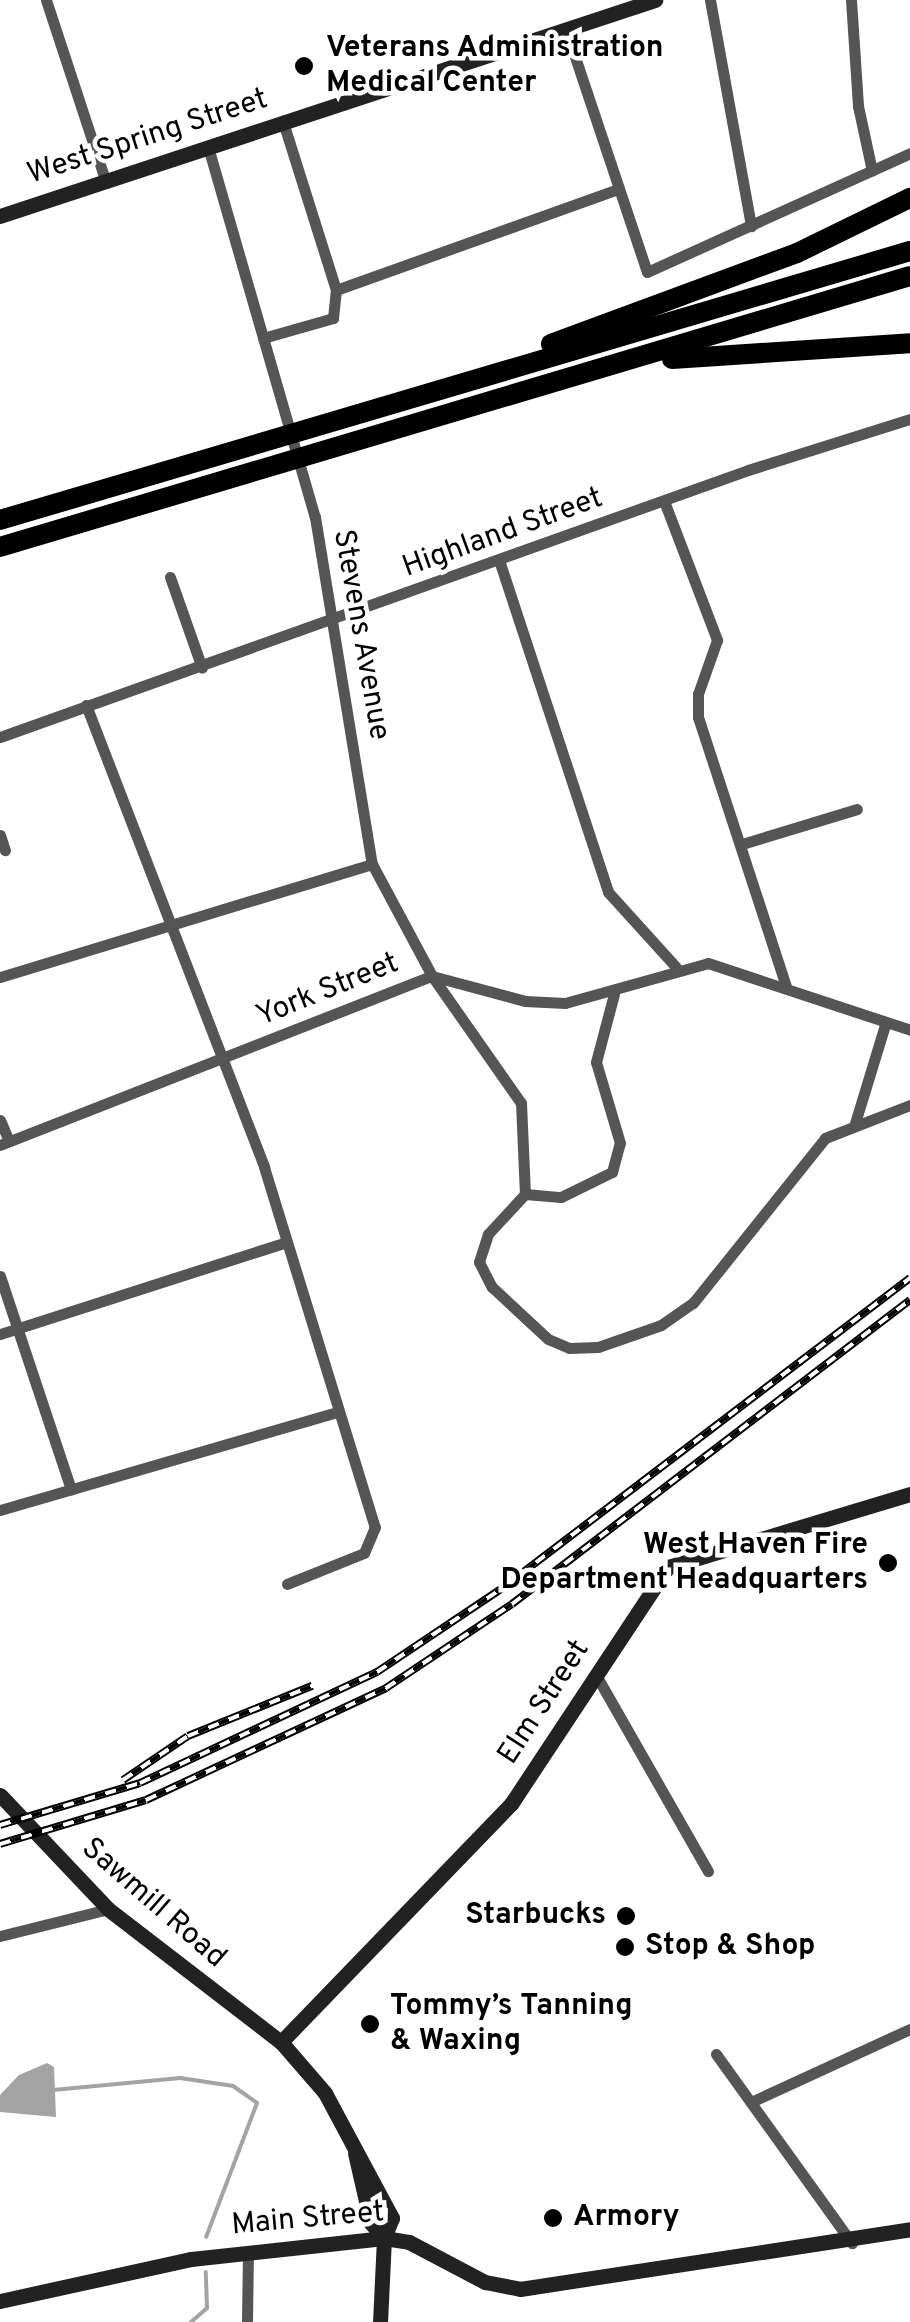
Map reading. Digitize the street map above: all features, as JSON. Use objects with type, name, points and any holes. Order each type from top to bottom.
[{"type":"highway","points":[[356,415],[796,254],[910,198]]},
{"type":"highway","points":[[0,520],[910,251]]},
{"type":"highway","points":[[0,548],[910,276]]},
{"type":"highway","points":[[476,406],[688,356],[910,344]]},
{"type":"main road","name":"West Spring Street","points":[[0,216],[655,0]]},
{"type":"main road","name":"Elm Street","points":[[282,2042],[512,1804],[653,1584],[678,1560],[910,1494]]},
{"type":"main road","name":"Sawmill Road","points":[[0,1795],[108,1909],[282,2042],[325,2094],[391,2214],[384,2238],[380,2322]]},
{"type":"main road","name":"Main Street","points":[[0,2301],[117,2271],[248,2251],[384,2238],[408,2242],[485,2282],[520,2289],[852,2243],[910,2229]]},
{"type":"street","points":[[46,0],[105,179]]},
{"type":"street","points":[[710,0],[752,226]]},
{"type":"street","points":[[851,0],[858,106],[872,171]]},
{"type":"street","points":[[566,30],[616,190],[647,272],[910,154]]},
{"type":"street","points":[[264,338],[334,318],[336,290],[283,122]]},
{"type":"street","name":"Stevens Avenue","points":[[208,147],[314,517],[372,864],[432,976],[521,1103],[525,1194]]},
{"type":"street","points":[[336,290],[616,190]]},
{"type":"street","name":"Highland Street","points":[[0,737],[500,563],[664,501],[910,419]]},
{"type":"street","points":[[664,501],[717,640],[697,710],[787,989]]},
{"type":"street","points":[[500,563],[608,892],[676,968]]},
{"type":"street","points":[[170,577],[202,668]]},
{"type":"street","points":[[86,705],[219,1061],[264,1166],[284,1243],[375,1527],[364,1553],[287,1584]]},
{"type":"street","points":[[742,844],[857,809]]},
{"type":"street","points":[[0,834],[5,850]]},
{"type":"street","points":[[0,977],[372,864]]},
{"type":"street","name":"York Street","points":[[4,1143],[432,976],[544,1003],[614,994],[676,968],[723,966],[885,1025],[910,1030]]},
{"type":"street","points":[[614,994],[596,1062],[620,1143],[612,1172],[560,1197],[525,1194],[488,1234],[479,1262],[492,1287],[548,1339],[568,1348],[598,1347],[661,1325],[693,1303],[816,1147],[855,1123],[910,1105]]},
{"type":"street","points":[[855,1123],[885,1025]]},
{"type":"street","points":[[0,1120],[4,1143]]},
{"type":"street","points":[[0,1334],[284,1243]]},
{"type":"street","points":[[0,1276],[70,1489]]},
{"type":"street","points":[[0,1510],[338,1412]]},
{"type":"street","points":[[596,1675],[708,1871]]},
{"type":"street","points":[[0,1936],[108,1909]]},
{"type":"street","points":[[751,2102],[910,2029]]},
{"type":"street","points":[[716,2054],[852,2243]]},
{"type":"street","points":[[247,2322],[248,2251]]},
{"type":"shaded area","points":[[47,2063],[54,2067],[56,2117],[0,2112],[0,2095],[19,2075]]},
{"type":"waterway","points":[[53,2090],[180,2078],[233,2086],[257,2103],[206,2237]]},
{"type":"waterway","points":[[191,2322],[207,2308],[206,2272]]},
{"type":"railway","points":[[0,1825],[140,1783],[377,1672],[501,1589],[910,1278]]},
{"type":"railway","points":[[0,1844],[146,1800],[386,1688],[512,1604],[910,1300]]},
{"type":"railway","points":[[123,1780],[188,1736],[312,1686]]},
{"type":"place","name":"Veterans Administration Medical Center","points":[[304,66]]},
{"type":"place","name":"West Haven Fire Department Headquarters","points":[[888,1563]]},
{"type":"place","name":"Starbucks","points":[[626,1916]]},
{"type":"place","name":"Stop & Shop","points":[[625,1947]]},
{"type":"place","name":"Tommy’s Tanning & Waxing","points":[[370,2024]]},
{"type":"place","name":"Armory","points":[[553,2218]]}]
